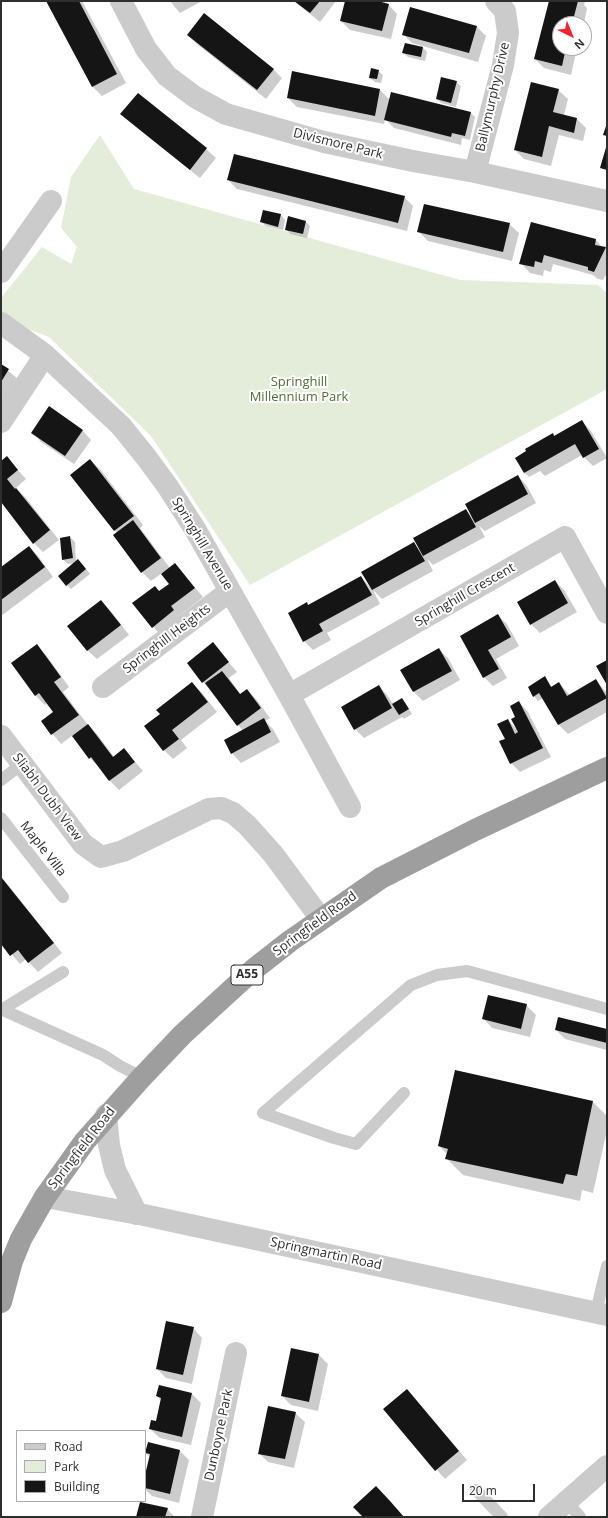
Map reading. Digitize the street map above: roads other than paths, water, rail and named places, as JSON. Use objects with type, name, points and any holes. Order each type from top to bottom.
[{"type":"highway","name":"Springfield Road","points":[[1,1302],[12,1261],[21,1239],[44,1197],[85,1141],[106,1115],[142,1077],[219,1000],[253,970],[321,919],[381,878],[409,863],[607,768]]},
{"type":"street","name":"Divismore Park","points":[[121,1],[146,49],[168,76],[195,97],[226,114],[324,142],[413,161],[476,172],[607,201]]},
{"type":"street","name":"Ballymurphy Drive","points":[[476,172],[503,65],[508,33],[505,11],[496,1]]},
{"type":"street","points":[[1,272],[51,201]]},
{"type":"street","name":"Springhill Avenue","points":[[1,323],[45,355],[121,426],[168,487],[195,529],[289,695],[350,807]]},
{"type":"street","points":[[1,422],[45,355]]},
{"type":"street","name":"Springhill Crescent","points":[[289,695],[565,537],[607,613]]},
{"type":"street","name":"Springhill Heights","points":[[103,686],[230,591]]},
{"type":"street","name":"Sliabh Dubh View","points":[[1,736],[83,844],[101,857],[123,851],[209,809],[221,808],[233,813],[247,825],[273,854],[321,919]]},
{"type":"street","points":[[106,1115],[109,1145],[115,1170],[137,1214]]},
{"type":"street","name":"Springmartin Road","points":[[44,1197],[137,1214],[601,1314]]},
{"type":"street","name":"Dunboyne Park","points":[[202,1517],[236,1353]]},
{"type":"street","points":[[549,1517],[573,1509],[607,1466]]},
{"type":"lane","points":[[1,780],[22,764]]},
{"type":"lane","name":"Maple Villa","points":[[1,818],[63,897]]},
{"type":"lane","points":[[404,1093],[356,1144],[334,1138],[263,1113],[411,985],[437,975],[468,971],[607,1009]]},
{"type":"lane","points":[[2,1009],[63,972]]},
{"type":"lane","points":[[2,1009],[103,1055],[120,1066],[142,1077]]},
{"type":"lane","points":[[601,1314],[607,1266]]},
{"type":"lane","points":[[476,1490],[502,1517]]},
{"type":"park label","name":"Springhill Millennium Park","points":[[299,390]]}]
